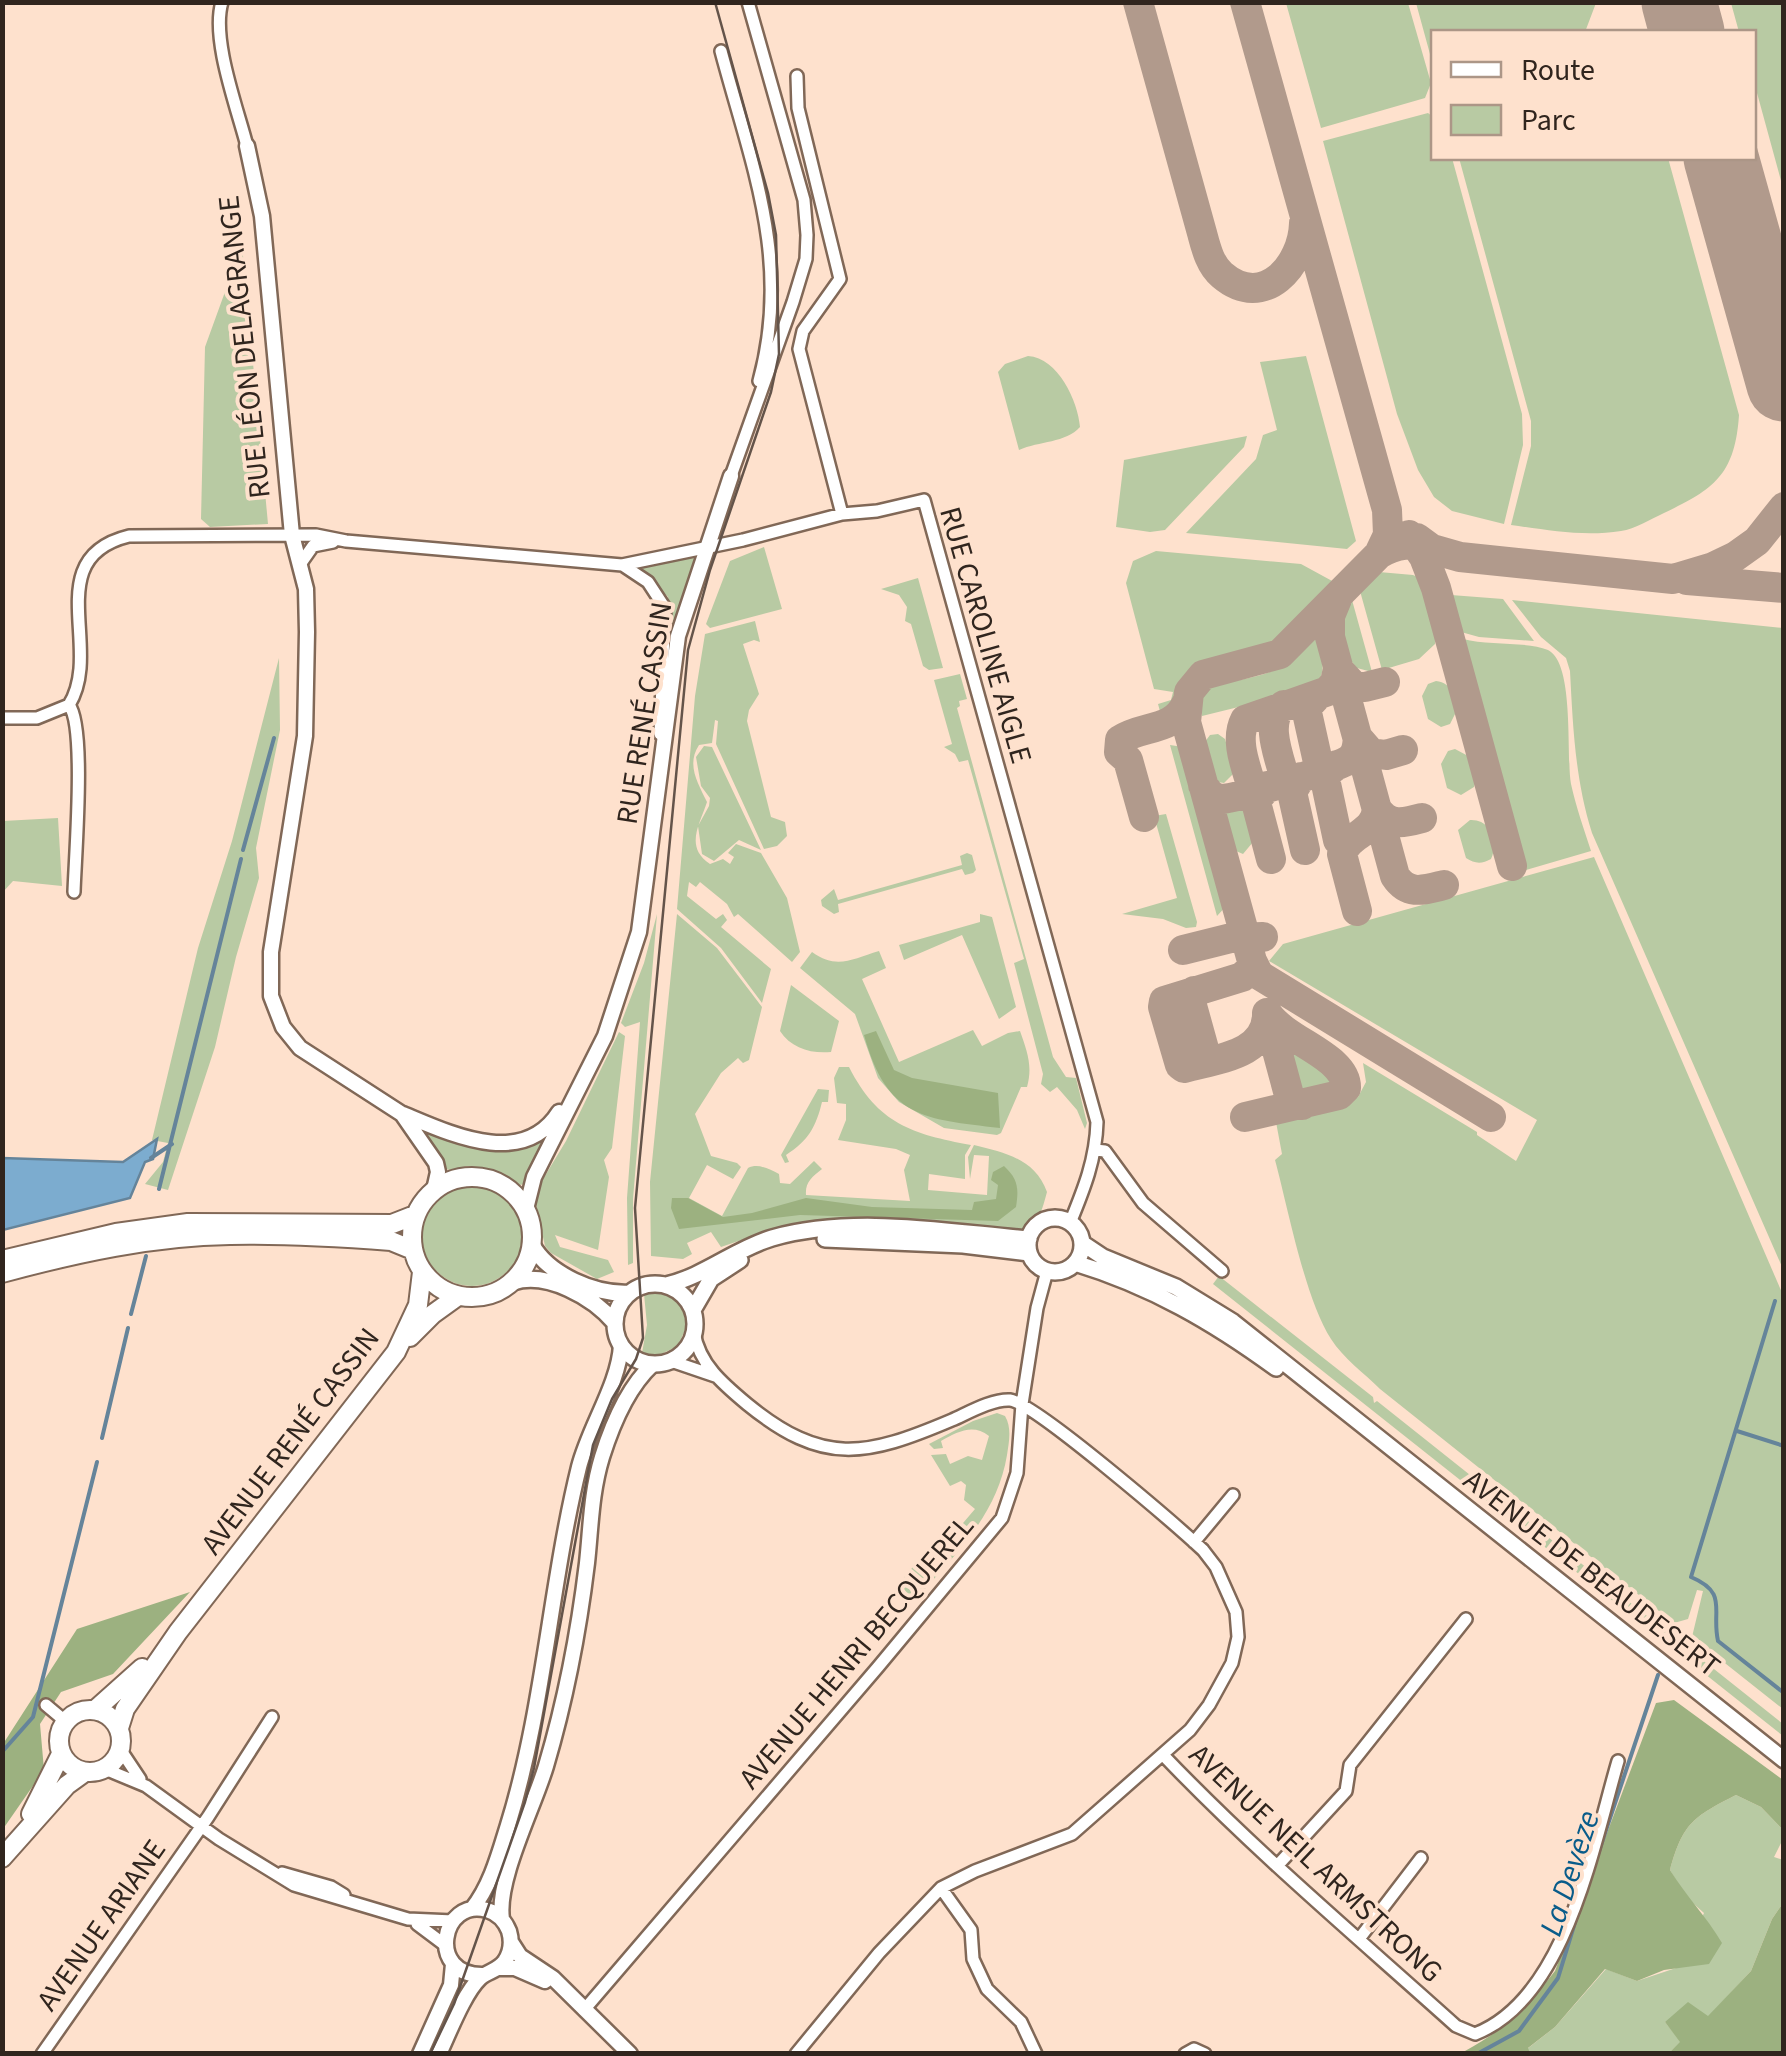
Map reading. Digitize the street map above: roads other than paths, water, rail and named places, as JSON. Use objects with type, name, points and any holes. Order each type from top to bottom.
[{"type":"main road","points":[[513,1282],[526,1265],[532,1245],[526,1210],[516,1195],[502,1184],[467,1176],[434,1190],[416,1215],[413,1250],[422,1272],[444,1291],[458,1296],[487,1296],[513,1282],[540,1278],[597,1305],[615,1323]]},
{"type":"main road","points":[[2,1260],[45,1248],[188,1222],[392,1224],[416,1215]]},
{"type":"main road","points":[[1050,1218],[1070,1223],[1082,1243],[1075,1262],[1067,1269],[1046,1271],[1036,1264],[1029,1246],[1040,1222],[1050,1218]]},
{"type":"main road","points":[[532,1245],[546,1265],[561,1273],[594,1288],[630,1292],[653,1284],[679,1282],[744,1248],[808,1231],[868,1228],[1029,1246]]},
{"type":"main road","points":[[2,1273],[96,1250],[231,1235],[391,1241],[413,1250]]},
{"type":"main road","points":[[693,1310],[711,1279],[733,1263],[798,1241],[848,1239],[1029,1246]]},
{"type":"main road","points":[[1082,1243],[1103,1257],[1206,1303],[1302,1374],[1366,1430]]},
{"type":"main road","points":[[1075,1262],[1186,1306],[1366,1430]]},
{"type":"main road","name":"AVENUE RENÉ CASSIN","points":[[119,1728],[128,1704],[178,1632],[396,1352],[418,1304],[422,1272]]},
{"type":"main road","points":[[630,1292],[615,1323],[621,1345],[636,1359],[654,1364],[671,1360],[690,1344],[694,1332],[693,1310],[687,1299],[666,1285]]},
{"type":"main road","points":[[396,1352],[433,1314],[458,1296]]},
{"type":"main road","name":"AVENUE DE BEAUDESERT","points":[[1366,1430],[1784,1760]]},
{"type":"main road","name":"AVENUE RENÉ CASSIN","points":[[94,1710],[178,1632]]},
{"type":"main road","points":[[94,1710],[119,1728],[120,1749],[105,1769],[86,1772],[75,1769],[61,1754],[58,1737],[65,1721],[78,1712],[94,1710]]},
{"type":"main road","points":[[18,1837],[61,1754]]},
{"type":"main road","points":[[2,1858],[67,1786],[86,1772]]},
{"type":"street","name":"RUE LÉON DELAGRANGE","points":[[222,2],[218,16],[220,36],[262,216],[292,536]]},
{"type":"street","name":"RUE RENÉ CASSIN","points":[[526,1210],[534,1177],[589,1071],[620,990],[644,910],[678,636],[803,269],[807,220],[748,2]]},
{"type":"street","points":[[721,50],[764,208],[771,260],[764,359],[730,476]]},
{"type":"street","points":[[797,76],[798,108],[840,279],[803,332],[798,349],[842,514]]},
{"type":"street","name":"RUE CAROLINE AIGLE","points":[[68,705],[76,694],[78,679],[82,570],[94,551],[110,540],[129,536],[292,536],[622,564],[706,548],[842,514],[878,511],[924,500],[1097,1122],[1087,1184],[1070,1223]]},
{"type":"street","points":[[292,536],[306,588],[306,724],[271,952],[271,996],[283,1027],[308,1055],[402,1114],[460,1138],[509,1142],[538,1135],[552,1123],[620,990]]},
{"type":"street","points":[[301,562],[313,546],[342,541]]},
{"type":"street","points":[[622,564],[648,582],[662,600],[666,616],[660,773]]},
{"type":"street","points":[[2,718],[38,718],[68,705],[74,711],[78,737],[74,892]]},
{"type":"street","points":[[402,1114],[436,1163],[434,1190]]},
{"type":"street","points":[[1095,1150],[1104,1150],[1142,1203],[1222,1271]]},
{"type":"street","points":[[170,1239],[176,1234],[281,1222]]},
{"type":"street","name":"AVENUE HENRI BECQUEREL","points":[[584,2010],[996,1525],[1017,1473],[1022,1404],[1046,1271]]},
{"type":"street","points":[[694,1332],[696,1346],[714,1376]]},
{"type":"street","points":[[420,2054],[453,1979],[453,1964],[446,1945],[453,1921],[472,1909],[489,1880],[520,1784],[580,1465],[618,1364],[621,1345]]},
{"type":"street","points":[[671,1360],[714,1376],[786,1434],[820,1447],[874,1447],[979,1408],[1010,1400],[1022,1404]]},
{"type":"street","points":[[630,2054],[547,1973],[520,1956],[502,1920],[504,1888],[546,1767],[564,1692],[587,1564],[590,1510],[597,1476],[624,1406],[641,1377],[654,1364]]},
{"type":"street","name":"AVENUE NEIL ARMSTRONG","points":[[1022,1404],[1194,1542],[1216,1568],[1236,1612],[1238,1636],[1232,1663],[1209,1706],[1164,1756],[1201,1796],[1456,2026],[1476,2034],[1508,2017],[1544,1975],[1588,1865],[1618,1762]]},
{"type":"street","points":[[1194,1542],[1233,1495]]},
{"type":"street","points":[[1277,1866],[1346,1791],[1350,1765],[1466,1619]]},
{"type":"street","points":[[46,1705],[65,1721]]},
{"type":"street","points":[[202,1826],[272,1717]]},
{"type":"street","name":"AVENUE ARIANE","points":[[120,1749],[146,1786]]},
{"type":"street","points":[[796,2054],[879,1953],[941,1888],[1072,1834],[1164,1756]]},
{"type":"street","name":"AVENUE ARIANE","points":[[105,1769],[146,1786],[272,1872],[330,1887],[350,1900],[408,1919],[453,1921]]},
{"type":"street","name":"AVENUE ARIANE","points":[[42,2054],[202,1826]]},
{"type":"street","points":[[1359,1940],[1420,1858]]},
{"type":"street","points":[[941,1888],[971,1930],[974,1960],[987,1989],[1022,2022],[1036,2054]]},
{"type":"street","points":[[472,1909],[487,1910],[502,1920]]},
{"type":"street","name":"AVENUE ARIANE","points":[[408,1919],[446,1945]]},
{"type":"street","points":[[439,2054],[473,1987],[506,1960],[511,1942]]},
{"type":"street","points":[[453,1964],[465,1972],[483,1975]]},
{"type":"street","points":[[499,1968],[520,1969],[564,1990]]},
{"type":"street","points":[[1185,2054],[1194,2049],[1205,2054]]},
{"type":"water","points":[[157,1139],[153,1159],[145,1162],[130,1198],[3,1230],[3,1158],[123,1162]]},
{"type":"waterway","points":[[243,850],[274,738]]},
{"type":"waterway","points":[[159,1189],[241,859]]},
{"type":"waterway","points":[[151,1158],[172,1144]]},
{"type":"waterway","points":[[131,1314],[146,1256]]},
{"type":"waterway","name":"La Devèze","points":[[1775,1301],[1691,1577],[1703,1583],[1714,1596],[1718,1641],[1784,1693]]},
{"type":"waterway","points":[[102,1438],[128,1328]]},
{"type":"waterway","points":[[1737,1431],[1784,1446]]},
{"type":"waterway","points":[[2,1752],[33,1717],[97,1462]]},
{"type":"waterway","name":"La Devèze","points":[[1596,1860],[1658,1675]]},
{"type":"waterway","name":"La Devèze","points":[[1477,2054],[1519,2031],[1558,1978],[1577,1916]]},
{"type":"tram line","points":[[430,2054],[454,2004],[525,1802],[593,1445],[643,1338],[635,1208],[688,650],[710,570],[771,392],[779,354],[776,235],[715,2]]}]
